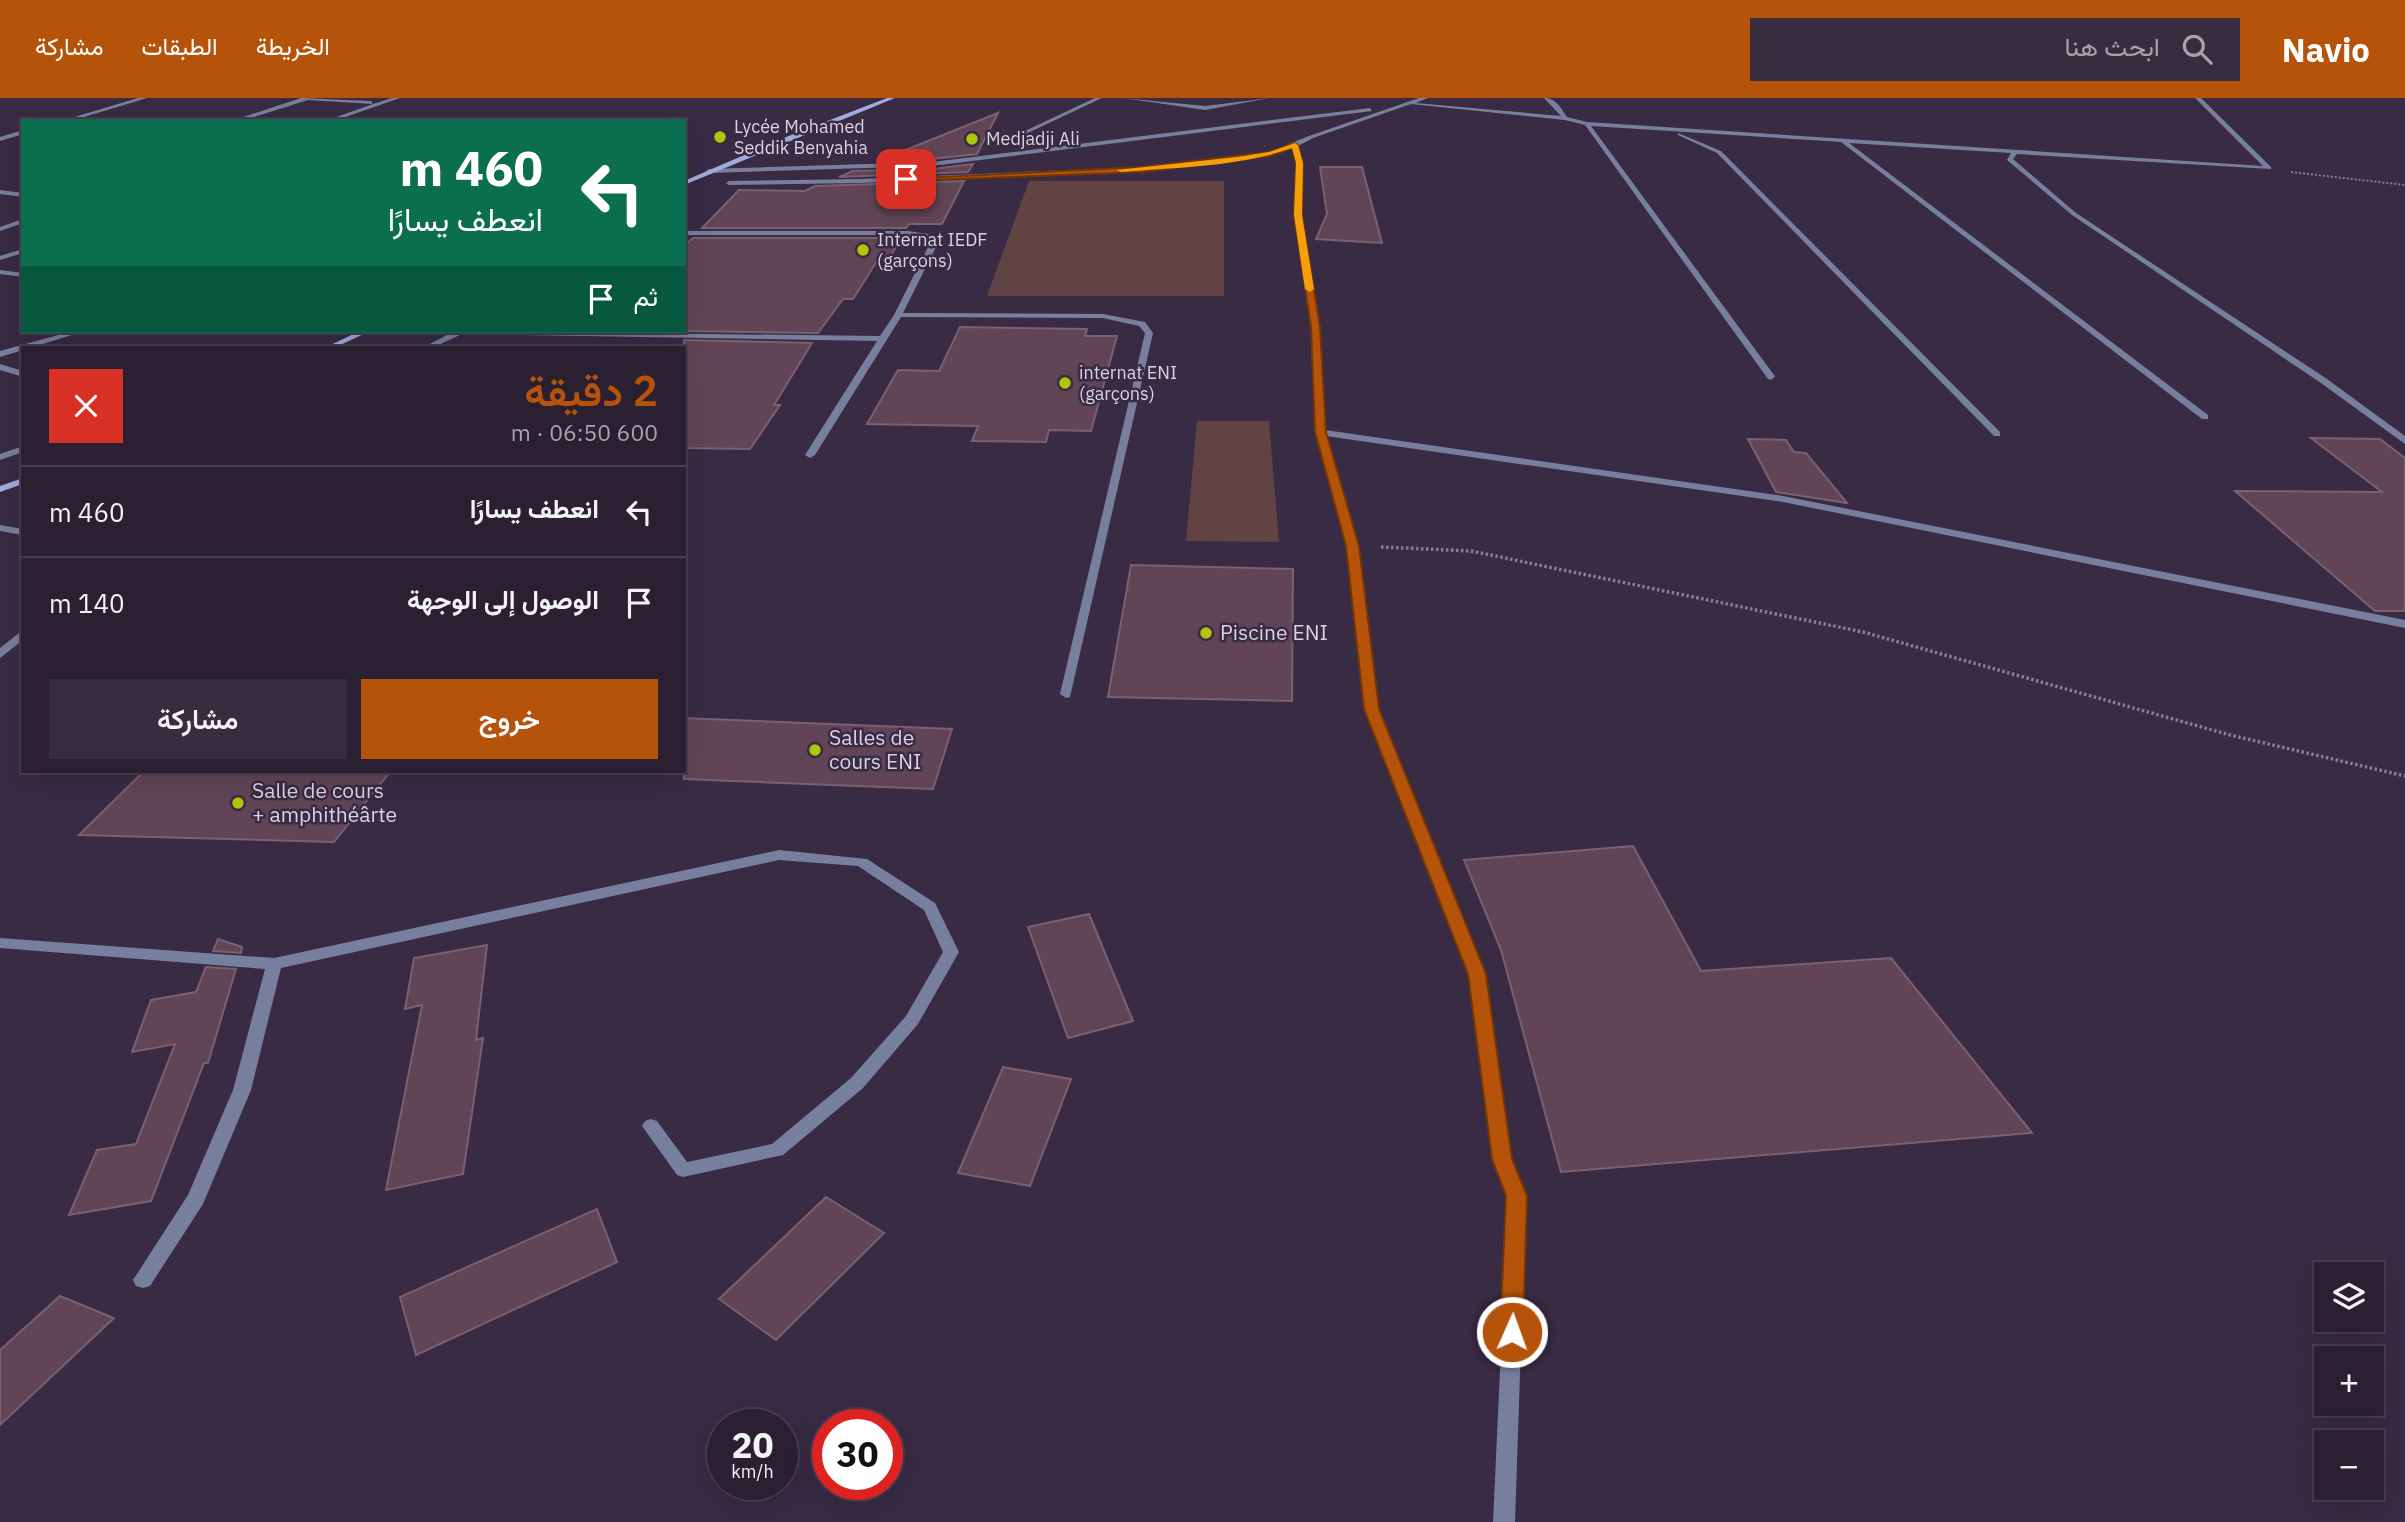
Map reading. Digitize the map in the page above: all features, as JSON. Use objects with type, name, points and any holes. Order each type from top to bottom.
[{"type":"main road","points":[[686,182],[892,98]]},
{"type":"main road","points":[[332,346],[362,333]]},
{"type":"main road","points":[[0,489],[21,482]]},
{"type":"street","points":[[71,119],[144,98]]},
{"type":"street","points":[[240,119],[308,98],[380,104]]},
{"type":"street","points":[[334,119],[397,98]]},
{"type":"street","points":[[1011,139],[1099,98]]},
{"type":"street","points":[[1126,98],[1205,108],[1267,98]]},
{"type":"street","points":[[729,183],[860,181],[1142,169],[1258,156],[1425,98]]},
{"type":"street","points":[[1546,98],[1558,107],[1565,118]]},
{"type":"street","points":[[2198,98],[2269,168]]},
{"type":"street","points":[[709,171],[932,164],[1407,105],[1565,118],[1587,124],[2269,168]]},
{"type":"street","points":[[1587,124],[1771,377]]},
{"type":"street","points":[[1672,130],[1719,152],[1997,434]]},
{"type":"street","points":[[0,140],[21,133]]},
{"type":"street","points":[[0,140],[11,142]]},
{"type":"street","points":[[1842,140],[2205,417]]},
{"type":"street","points":[[1295,145],[1299,163],[1298,215],[1315,327],[1321,432],[1353,546],[1372,709],[1477,974],[1502,1159],[1517,1196],[1504,1522]]},
{"type":"street","points":[[2016,151],[2008,159],[2072,212],[2232,320],[2297,360],[2405,441]]},
{"type":"street","points":[[0,192],[21,195]]},
{"type":"street","points":[[0,229],[21,223]]},
{"type":"street","points":[[686,233],[908,233],[925,236],[933,245],[898,316],[810,455]]},
{"type":"street","points":[[0,258],[21,252]]},
{"type":"street","points":[[0,272],[21,275]]},
{"type":"street","points":[[898,316],[1103,316],[1142,324],[1149,333],[1066,694]]},
{"type":"street","points":[[28,346],[74,333]]},
{"type":"street","points":[[430,346],[457,333]]},
{"type":"street","points":[[567,333],[884,339]]},
{"type":"street","points":[[0,354],[21,348]]},
{"type":"street","points":[[0,367],[21,373]]},
{"type":"street","points":[[1321,432],[1783,499],[2405,624]]},
{"type":"street","points":[[0,457],[21,450]]},
{"type":"street","points":[[1,525],[21,530]]},
{"type":"street","points":[[0,654],[21,636]]},
{"type":"street","points":[[0,943],[274,964],[779,855],[862,862],[930,907],[951,952],[912,1020],[857,1083],[777,1150],[684,1170],[651,1126]]},
{"type":"street","points":[[143,1280],[196,1199],[242,1090],[274,964]]},
{"type":"path","points":[[2269,168],[2405,185]]},
{"type":"path","points":[[1353,546],[1471,551],[1863,632],[2230,735],[2405,776]]},
{"type":"shaded area","points":[[1029,181],[1224,181],[1224,296],[987,296]]},
{"type":"shaded area","points":[[1197,421],[1269,421],[1279,542],[1186,541]]},
{"type":"building","points":[[998,113],[977,154],[878,161]]},
{"type":"building","points":[[973,164],[968,172],[839,177],[853,171],[932,169]]},
{"type":"building","points":[[1320,167],[1362,167],[1382,243],[1316,239],[1327,214]]},
{"type":"building","points":[[964,181],[942,224],[909,224],[906,228],[702,228],[739,190],[805,191],[815,186]]},
{"type":"building","points":[[693,238],[901,238],[888,261],[877,261],[853,299],[843,299],[818,333],[686,331],[686,244]]},
{"type":"building","points":[[960,327],[1087,329],[1085,336],[1117,336],[1091,431],[1049,430],[1046,442],[972,441],[978,426],[867,424],[898,370],[939,371]]},
{"type":"building","points":[[684,340],[812,343],[774,405],[780,405],[750,449],[686,448]]},
{"type":"building","points":[[2311,438],[2380,439],[2405,458],[2405,611],[2375,611],[2235,491],[2382,492]]},
{"type":"building","points":[[1748,439],[1786,440],[1794,452],[1806,453],[1847,503],[1776,492]]},
{"type":"building","name":"Piscine ENI","points":[[1131,565],[1293,569],[1292,701],[1108,697]]},
{"type":"building","name":"Salles de cours ENI","points":[[686,718],[952,729],[933,789],[684,779]]},
{"type":"building","name":"Salle de cours + amphithéârte","points":[[142,773],[389,773],[334,842],[79,835]]},
{"type":"building","points":[[1633,846],[1701,971],[1891,958],[2032,1133],[1561,1172],[1501,950],[1464,860]]},
{"type":"building","points":[[1089,914],[1133,1021],[1068,1038],[1028,927]]},
{"type":"building","points":[[218,939],[242,947],[241,953],[213,951]]},
{"type":"building","points":[[487,945],[476,1040],[483,1038],[463,1174],[386,1190],[422,1005],[405,1009],[414,958]]},
{"type":"building","points":[[206,967],[236,969],[208,1063],[204,1063],[151,1201],[69,1215],[97,1150],[136,1144],[175,1044],[132,1052],[151,1000],[196,992]]},
{"type":"building","points":[[1003,1067],[1071,1079],[1030,1186],[958,1173]]},
{"type":"building","points":[[826,1197],[884,1233],[776,1340],[719,1299]]},
{"type":"building","points":[[597,1209],[617,1262],[416,1355],[400,1297]]},
{"type":"building","points":[[60,1296],[114,1318],[0,1425],[0,1350]]},
{"type":"slow traffic","points":[[1121,170],[1237,159],[1270,154],[1295,145],[1299,163],[1298,215],[1310,289]]},
{"type":"place","name":"Lycée Mohamed Seddik Benyahia","points":[[720,137]]},
{"type":"place","name":"Medjadji Ali","points":[[972,139]]},
{"type":"place","name":"Internat IEDF (garçons)","points":[[863,250]]},
{"type":"place","name":"internat ENI (garçons)","points":[[1065,383]]},
{"type":"place","name":"Piscine ENI","points":[[1206,633]]},
{"type":"place","name":"Salles de cours ENI","points":[[815,750]]},
{"type":"place","name":"Salle de cours + amphithéârte","points":[[238,803]]},
{"type":"route","points":[[906,179],[1142,169],[1270,154],[1295,145],[1299,163],[1298,215],[1315,327],[1321,432],[1353,546],[1372,709],[1477,974],[1502,1159],[1517,1196],[1512,1332]]}]
